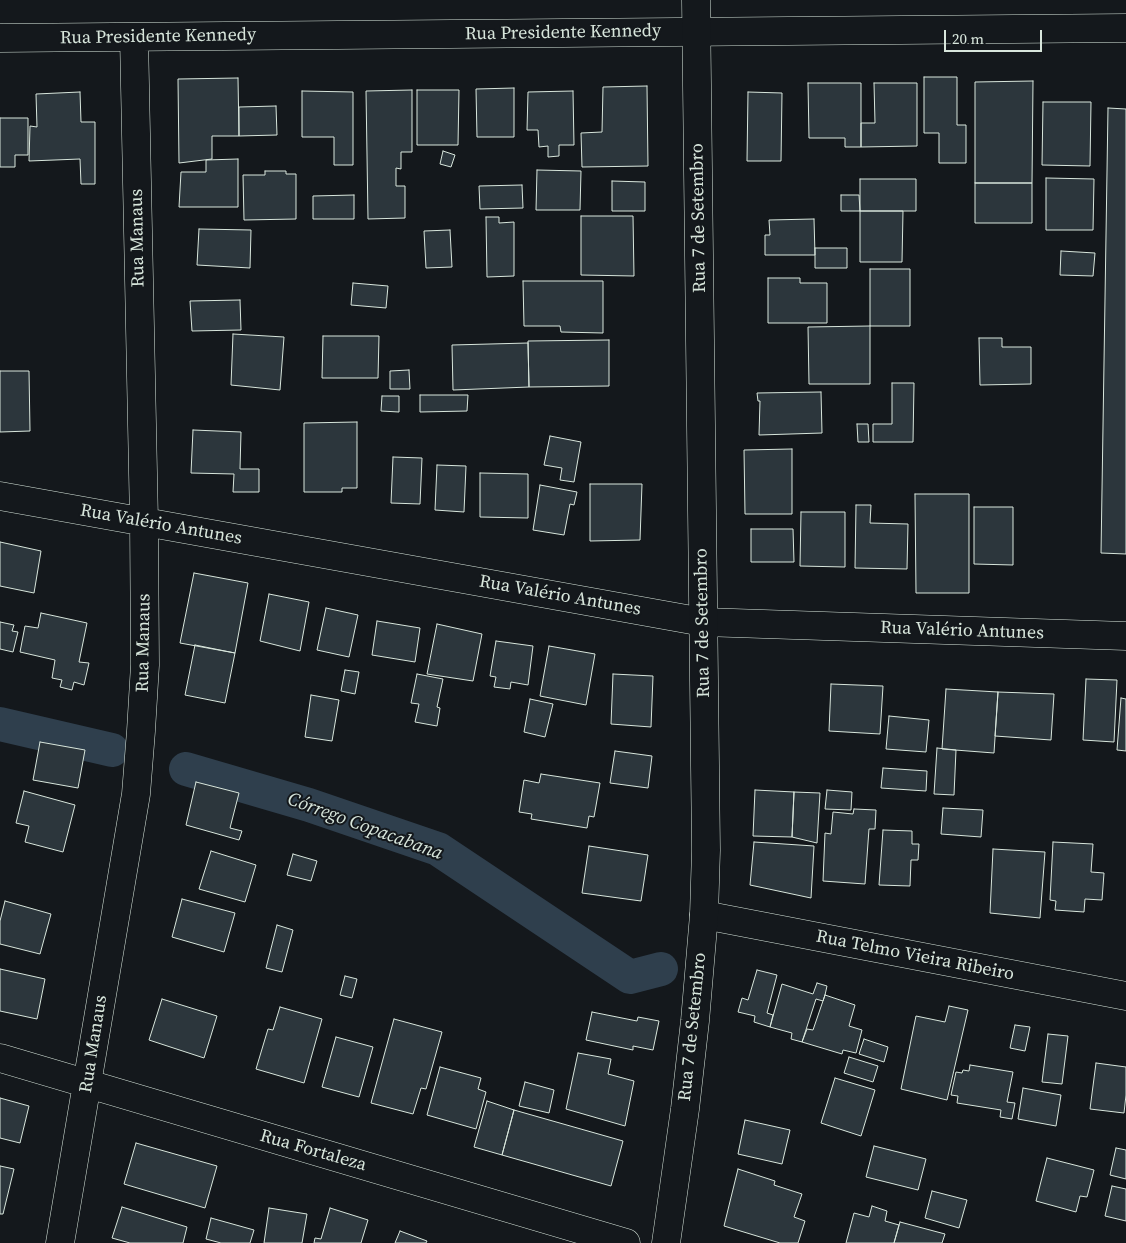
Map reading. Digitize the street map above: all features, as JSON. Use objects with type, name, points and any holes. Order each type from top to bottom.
[{"type":"street","name":"Rua 7 de Setembro","points":[[666,1243],[695,1021],[704,915],[706,840],[696,0]]},
{"type":"street","name":"Rua Presidente Kennedy","points":[[0,38],[1126,28]]},
{"type":"street","name":"Rua Manaus","points":[[60,1243],[136,794],[145,665],[144,522],[134,37]]},
{"type":"street","name":"Rua Valério Antunes","points":[[0,496],[703,622],[1126,636]]},
{"type":"street","name":"Rua Telmo Vieira Ribeiro","points":[[704,915],[1126,996]]},
{"type":"street","name":"Rua Fortaleza","points":[[0,1058],[626,1243]]},
{"type":"building","points":[[924,77],[957,77],[957,125],[966,125],[966,163],[939,163],[939,133],[924,133]]},
{"type":"building","points":[[238,78],[239,136],[212,136],[212,159],[179,163],[178,79]]},
{"type":"building","points":[[1033,81],[1032,183],[975,183],[975,82]]},
{"type":"building","points":[[808,83],[861,83],[861,147],[845,147],[845,138],[809,138]]},
{"type":"building","points":[[874,83],[917,83],[917,146],[861,147],[861,123],[875,123]]},
{"type":"building","points":[[647,86],[648,166],[582,167],[581,133],[602,132],[603,87]]},
{"type":"building","points":[[514,88],[514,137],[477,137],[476,89]]},
{"type":"building","points":[[412,90],[412,152],[401,152],[401,169],[396,168],[396,186],[405,186],[405,218],[368,219],[366,91]]},
{"type":"building","points":[[417,90],[459,90],[458,145],[417,145]]},
{"type":"building","points":[[302,91],[353,92],[353,165],[334,165],[334,137],[302,137]]},
{"type":"building","points":[[573,91],[574,145],[559,145],[559,156],[548,157],[548,146],[539,147],[538,130],[527,130],[528,92]]},
{"type":"building","points":[[80,92],[81,122],[95,122],[95,184],[81,184],[80,159],[29,161],[30,126],[37,127],[36,94]]},
{"type":"building","points":[[748,92],[782,93],[781,161],[747,161]]},
{"type":"building","points":[[1043,102],[1091,102],[1090,166],[1042,165]]},
{"type":"building","points":[[276,106],[277,135],[239,136],[239,107]]},
{"type":"building","points":[[1108,108],[1126,109],[1126,554],[1101,553]]},
{"type":"building","points":[[0,118],[28,118],[28,155],[15,155],[15,167],[0,167]]},
{"type":"building","points":[[443,151],[455,155],[451,167],[440,164]]},
{"type":"building","points":[[238,159],[238,207],[179,207],[181,172],[206,172],[206,160]]},
{"type":"building","points":[[537,170],[581,171],[580,210],[536,210]]},
{"type":"building","points":[[265,171],[286,171],[286,174],[296,174],[296,219],[244,220],[243,175],[265,175]]},
{"type":"building","points":[[1046,178],[1094,179],[1093,230],[1046,230]]},
{"type":"building","points":[[860,179],[916,179],[916,211],[860,211]]},
{"type":"building","points":[[612,181],[645,182],[645,211],[612,211]]},
{"type":"building","points":[[975,183],[1032,183],[1032,223],[975,223]]},
{"type":"building","points":[[522,185],[523,208],[480,209],[479,186]]},
{"type":"building","points":[[354,195],[354,219],[313,219],[313,196]]},
{"type":"building","points":[[841,195],[859,195],[860,211],[841,211]]},
{"type":"building","points":[[860,211],[903,211],[902,262],[860,262]]},
{"type":"building","points":[[581,216],[633,216],[634,276],[581,275]]},
{"type":"building","points":[[486,217],[499,217],[499,223],[514,222],[514,276],[487,277]]},
{"type":"building","points":[[814,219],[815,255],[765,255],[765,235],[770,235],[769,220]]},
{"type":"building","points":[[199,229],[251,230],[250,268],[197,265]]},
{"type":"building","points":[[450,230],[452,267],[426,268],[424,231]]},
{"type":"building","points":[[815,248],[847,248],[847,268],[815,268]]},
{"type":"building","points":[[1061,251],[1095,253],[1093,276],[1060,275]]},
{"type":"building","points":[[870,269],[910,269],[910,326],[870,326]]},
{"type":"building","points":[[768,278],[800,278],[800,283],[827,283],[827,323],[768,323]]},
{"type":"building","points":[[523,281],[603,281],[603,333],[561,332],[560,326],[524,326]]},
{"type":"building","points":[[353,283],[388,286],[386,308],[351,305]]},
{"type":"building","points":[[240,300],[241,330],[192,331],[190,301]]},
{"type":"building","points":[[870,326],[870,384],[809,384],[808,327]]},
{"type":"building","points":[[233,334],[284,337],[280,390],[231,385]]},
{"type":"building","points":[[323,336],[379,336],[378,378],[322,378]]},
{"type":"building","points":[[979,338],[1002,338],[1002,347],[1031,347],[1031,384],[980,385]]},
{"type":"building","points":[[609,340],[609,386],[529,387],[528,341]]},
{"type":"building","points":[[528,343],[529,387],[453,390],[452,345]]},
{"type":"building","points":[[409,370],[410,389],[390,389],[390,371]]},
{"type":"building","points":[[0,371],[29,371],[30,431],[0,432]]},
{"type":"building","points":[[892,383],[914,383],[913,442],[873,442],[873,424],[892,424]]},
{"type":"building","points":[[821,392],[822,433],[759,435],[760,401],[758,401],[757,393]]},
{"type":"building","points":[[420,395],[468,395],[467,411],[420,412]]},
{"type":"building","points":[[382,396],[399,396],[399,412],[381,411]]},
{"type":"building","points":[[357,422],[357,488],[342,488],[342,492],[304,492],[304,423]]},
{"type":"building","points":[[857,424],[868,424],[869,442],[858,442]]},
{"type":"building","points":[[193,430],[241,432],[240,469],[259,469],[259,492],[233,492],[234,474],[191,473]]},
{"type":"building","points":[[550,436],[581,442],[574,482],[560,480],[562,468],[544,465]]},
{"type":"building","points":[[792,449],[792,514],[745,514],[744,450]]},
{"type":"building","points":[[393,457],[422,458],[420,504],[391,503]]},
{"type":"building","points":[[437,465],[466,466],[464,512],[435,510]]},
{"type":"building","points":[[480,473],[528,474],[528,518],[480,517]]},
{"type":"building","points":[[590,484],[642,484],[640,540],[590,541]]},
{"type":"building","points":[[540,485],[577,492],[574,505],[570,504],[564,535],[533,530]]},
{"type":"building","points":[[915,494],[969,494],[969,593],[916,593]]},
{"type":"building","points":[[856,505],[871,505],[870,523],[908,524],[907,569],[855,568]]},
{"type":"building","points":[[974,507],[1013,507],[1013,565],[974,564]]},
{"type":"building","points":[[801,512],[845,512],[845,567],[800,566]]},
{"type":"building","points":[[751,529],[793,529],[794,562],[751,562]]},
{"type":"building","points":[[0,542],[41,551],[34,593],[0,586]]},
{"type":"building","points":[[194,573],[248,583],[235,653],[180,643]]},
{"type":"building","points":[[269,594],[309,602],[300,651],[260,641]]},
{"type":"building","points":[[326,608],[358,615],[349,657],[317,650]]},
{"type":"building","points":[[41,613],[87,623],[79,662],[89,663],[84,685],[74,682],[72,690],[60,687],[62,680],[52,678],[55,660],[20,652],[25,626],[38,628]]},
{"type":"building","points":[[377,621],[420,628],[415,662],[372,655]]},
{"type":"building","points":[[0,622],[14,625],[12,631],[18,632],[13,652],[0,649]]},
{"type":"building","points":[[437,624],[482,634],[473,681],[427,674]]},
{"type":"building","points":[[496,641],[533,646],[528,685],[511,682],[510,689],[494,687],[496,677],[490,676]]},
{"type":"building","points":[[195,645],[235,653],[225,703],[185,695]]},
{"type":"building","points":[[549,646],[595,654],[586,705],[540,696]]},
{"type":"building","points":[[345,670],[359,672],[355,694],[341,691]]},
{"type":"building","points":[[417,674],[443,679],[437,707],[440,708],[437,726],[415,722],[419,704],[411,703]]},
{"type":"building","points":[[613,674],[653,676],[651,727],[611,724]]},
{"type":"building","points":[[1086,679],[1117,680],[1114,742],[1083,740]]},
{"type":"building","points":[[831,684],[883,686],[880,734],[829,731]]},
{"type":"building","points":[[946,689],[998,692],[994,753],[942,749]]},
{"type":"building","points":[[998,692],[1054,694],[1051,740],[995,736]]},
{"type":"building","points":[[311,695],[339,700],[332,741],[305,737]]},
{"type":"building","points":[[1121,698],[1126,699],[1126,751],[1117,750]]},
{"type":"building","points":[[530,699],[553,704],[545,737],[524,732]]},
{"type":"building","points":[[889,716],[929,720],[926,752],[886,749]]},
{"type":"building","points":[[40,742],[85,750],[78,788],[33,780]]},
{"type":"building","points":[[937,748],[956,750],[954,795],[934,794]]},
{"type":"building","points":[[615,751],[652,756],[648,788],[610,783]]},
{"type":"building","points":[[883,768],[927,771],[926,791],[881,788]]},
{"type":"building","points":[[541,774],[600,783],[594,817],[589,816],[587,828],[531,819],[532,814],[519,812],[524,780],[539,783]]},
{"type":"building","points":[[196,782],[239,793],[230,828],[242,831],[239,840],[186,825]]},
{"type":"building","points":[[755,790],[794,792],[792,837],[753,836]]},
{"type":"building","points":[[827,790],[852,792],[851,810],[825,809]]},
{"type":"building","points":[[24,791],[75,805],[63,852],[25,842],[29,826],[16,823]]},
{"type":"building","points":[[794,792],[820,793],[817,843],[792,837]]},
{"type":"building","points":[[943,808],[983,810],[981,837],[941,834]]},
{"type":"building","points":[[854,809],[876,810],[875,829],[869,829],[865,884],[823,881],[825,833],[831,834],[833,812],[853,814]]},
{"type":"building","points":[[883,830],[912,831],[912,844],[919,844],[918,860],[911,860],[910,886],[879,885]]},
{"type":"building","points":[[754,842],[814,846],[811,898],[750,885]]},
{"type":"building","points":[[1053,842],[1093,844],[1091,872],[1104,873],[1102,900],[1085,899],[1084,912],[1055,910],[1056,901],[1050,900]]},
{"type":"building","points":[[589,846],[648,855],[641,901],[582,893]]},
{"type":"building","points":[[993,849],[1045,852],[1040,918],[990,913]]},
{"type":"building","points":[[211,851],[256,865],[245,902],[199,889]]},
{"type":"building","points":[[293,854],[317,861],[311,881],[287,875]]},
{"type":"building","points":[[182,899],[235,913],[224,952],[172,937]]},
{"type":"building","points":[[5,901],[51,914],[40,954],[0,944],[0,921]]},
{"type":"building","points":[[277,925],[293,930],[282,972],[266,968]]},
{"type":"building","points":[[0,969],[45,979],[37,1019],[0,1011]]},
{"type":"building","points":[[757,970],[777,975],[767,1013],[773,1015],[770,1027],[754,1022],[755,1016],[738,1012],[742,998],[748,1000]]},
{"type":"building","points":[[345,976],[357,979],[352,998],[340,995]]},
{"type":"building","points":[[817,983],[827,986],[825,995],[823,1001],[816,999],[802,1042],[791,1039],[792,1033],[770,1027],[782,984],[813,994]]},
{"type":"building","points":[[825,995],[855,1005],[849,1026],[862,1030],[856,1053],[843,1050],[842,1054],[802,1042],[807,1029],[813,1030]]},
{"type":"building","points":[[162,999],[217,1016],[204,1058],[149,1040]]},
{"type":"building","points":[[949,1006],[968,1010],[947,1100],[901,1089],[916,1016],[945,1022]]},
{"type":"building","points":[[280,1007],[322,1019],[304,1083],[256,1069],[268,1029],[273,1030]]},
{"type":"building","points":[[592,1012],[637,1021],[638,1017],[659,1021],[653,1050],[633,1046],[633,1050],[586,1040]]},
{"type":"building","points":[[394,1019],[442,1032],[426,1089],[421,1088],[413,1114],[371,1103]]},
{"type":"building","points":[[1015,1025],[1030,1027],[1025,1051],[1010,1048]]},
{"type":"building","points":[[1048,1034],[1068,1036],[1062,1084],[1042,1082]]},
{"type":"building","points":[[336,1037],[373,1047],[359,1097],[322,1087]]},
{"type":"building","points":[[864,1039],[888,1047],[884,1062],[859,1054]]},
{"type":"building","points":[[578,1053],[611,1059],[608,1074],[634,1081],[625,1126],[566,1109]]},
{"type":"building","points":[[849,1057],[878,1066],[873,1082],[844,1073]]},
{"type":"building","points":[[1096,1063],[1126,1067],[1124,1113],[1090,1109]]},
{"type":"building","points":[[970,1065],[1013,1072],[1007,1102],[1015,1103],[1012,1119],[1000,1117],[1001,1110],[957,1103],[958,1096],[951,1095],[956,1072],[969,1071]]},
{"type":"building","points":[[440,1067],[481,1078],[478,1089],[486,1092],[476,1129],[427,1115]]},
{"type":"building","points":[[835,1078],[875,1090],[861,1136],[821,1123]]},
{"type":"building","points":[[525,1082],[554,1090],[549,1113],[519,1106]]},
{"type":"building","points":[[1023,1088],[1061,1095],[1056,1126],[1018,1119]]},
{"type":"building","points":[[0,1098],[29,1106],[20,1143],[0,1138]]},
{"type":"building","points":[[487,1101],[514,1110],[502,1155],[474,1147]]},
{"type":"building","points":[[514,1110],[623,1141],[611,1186],[502,1155]]},
{"type":"building","points":[[745,1120],[790,1130],[782,1164],[738,1154]]},
{"type":"building","points":[[136,1143],[217,1166],[205,1208],[124,1184]]},
{"type":"building","points":[[874,1146],[926,1159],[918,1190],[866,1177]]},
{"type":"building","points":[[1116,1148],[1126,1150],[1126,1179],[1110,1175]]},
{"type":"building","points":[[1047,1158],[1094,1170],[1087,1197],[1080,1196],[1076,1212],[1036,1201]]},
{"type":"building","points":[[0,1166],[14,1169],[3,1214],[0,1214]]},
{"type":"building","points":[[738,1169],[775,1181],[774,1185],[802,1194],[794,1217],[805,1221],[798,1243],[780,1243],[724,1226]]},
{"type":"building","points":[[1112,1186],[1126,1189],[1126,1221],[1105,1216]]},
{"type":"building","points":[[932,1191],[967,1200],[959,1228],[925,1218]]},
{"type":"building","points":[[872,1206],[887,1211],[885,1221],[899,1225],[894,1243],[846,1243],[854,1213],[869,1217]]},
{"type":"building","points":[[122,1207],[187,1227],[183,1243],[130,1243],[112,1238]]},
{"type":"building","points":[[269,1208],[307,1214],[302,1243],[264,1243]]},
{"type":"building","points":[[330,1208],[368,1220],[361,1243],[314,1243],[315,1238],[321,1239]]},
{"type":"building","points":[[211,1218],[254,1230],[250,1243],[221,1243],[206,1239]]},
{"type":"building","points":[[900,1222],[945,1234],[942,1243],[894,1243]]},
{"type":"building","points":[[400,1231],[427,1241],[426,1243],[395,1243]]},
{"type":"waterway","name":"Córrego Copacabana","points":[[0,724],[112,750]]},
{"type":"waterway","name":"Córrego Copacabana","points":[[186,769],[309,805],[438,849],[630,977],[661,969]]}]
